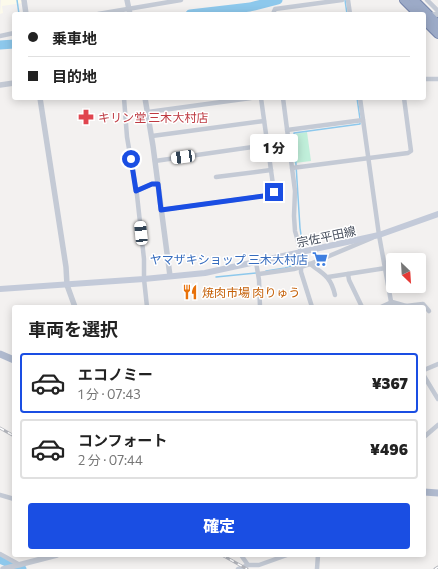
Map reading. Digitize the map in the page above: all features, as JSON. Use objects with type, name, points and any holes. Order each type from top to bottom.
[{"type":"highway","points":[[404,0],[416,12]]},
{"type":"highway","points":[[414,0],[425,12]]},
{"type":"highway","points":[[429,17],[438,24]]},
{"type":"highway","points":[[429,17],[438,34]]},
{"type":"main road","name":"宗佐平田線","points":[[0,289],[68,285],[205,273],[379,236],[438,214]]},
{"type":"main road","points":[[0,354],[12,359]]},
{"type":"main road","points":[[426,492],[438,493]]},
{"type":"street","points":[[24,0],[26,12]]},
{"type":"street","points":[[127,0],[129,11]]},
{"type":"street","points":[[119,12],[181,0]]},
{"type":"street","points":[[274,12],[275,9],[342,0]]},
{"type":"street","points":[[348,0],[350,12]]},
{"type":"street","points":[[427,0],[438,11]]},
{"type":"street","points":[[0,36],[12,34]]},
{"type":"street","points":[[438,34],[438,40]]},
{"type":"street","points":[[426,79],[438,79]]},
{"type":"street","points":[[0,85],[12,83]]},
{"type":"street","points":[[40,100],[68,285],[74,305]]},
{"type":"street","points":[[124,100],[127,137],[136,191],[144,259],[144,279],[147,305]]},
{"type":"street","points":[[146,100],[170,276]]},
{"type":"street","points":[[148,112],[236,100]]},
{"type":"street","points":[[161,210],[271,195],[274,192],[261,100]]},
{"type":"street","points":[[283,100],[295,191],[295,231],[301,252],[301,272],[311,305]]},
{"type":"street","points":[[328,277],[386,268],[379,236],[360,100]]},
{"type":"street","points":[[292,168],[408,153],[411,151],[404,100]]},
{"type":"street","points":[[288,130],[363,120]]},
{"type":"street","points":[[152,136],[264,121]]},
{"type":"street","points":[[155,161],[267,145]]},
{"type":"street","points":[[216,177],[271,170]]},
{"type":"street","points":[[136,191],[152,184],[158,184]]},
{"type":"street","points":[[259,274],[301,267],[379,236]]},
{"type":"street","points":[[256,262],[259,274],[260,305]]},
{"type":"street","points":[[310,264],[328,277],[335,295]]},
{"type":"street","points":[[348,274],[349,280],[361,305]]},
{"type":"street","points":[[390,293],[392,305]]},
{"type":"street","points":[[426,308],[429,311]]},
{"type":"street","points":[[426,369],[438,364]]},
{"type":"street","points":[[426,379],[438,399]]},
{"type":"street","points":[[426,435],[438,425]]},
{"type":"street","points":[[0,495],[12,498]]},
{"type":"street","points":[[0,554],[16,567]]},
{"type":"street","points":[[3,569],[16,567],[50,557]]},
{"type":"street","points":[[242,557],[248,565]]},
{"type":"street","points":[[238,569],[248,565],[259,565],[276,557]]},
{"type":"street","points":[[317,569],[318,557]]},
{"type":"shaded area","points":[[1,0],[24,1],[23,3],[2,6],[3,13],[0,14]]},
{"type":"green space","points":[[307,132],[311,161],[295,163],[292,161],[288,135]]},
{"type":"waterway","points":[[17,0],[19,12]]},
{"type":"waterway","points":[[207,12],[250,7],[278,0]]},
{"type":"waterway","points":[[345,0],[347,12]]},
{"type":"waterway","points":[[0,45],[12,44]]},
{"type":"waterway","points":[[357,100],[360,119]]},
{"type":"waterway","points":[[303,248],[300,228],[294,133],[360,123]]},
{"type":"waterway","points":[[266,271],[294,265]]},
{"type":"waterway","points":[[216,277],[256,273]]},
{"type":"waterway","points":[[0,559],[22,569]]},
{"type":"railway","points":[[0,428],[12,435]]},
{"type":"railway","points":[[226,557],[247,569]]},
{"type":"place","name":"キリン堂 三木大村店","points":[[86,117]]},
{"type":"place","name":"ヤマザキショップ 三木大村店","points":[[320,259]]},
{"type":"place","name":"焼肉市場 肉りゅう","points":[[190,292]]},
{"type":"route","points":[[131,159],[136,191],[152,184],[158,184],[161,210],[271,195],[274,192]]}]
